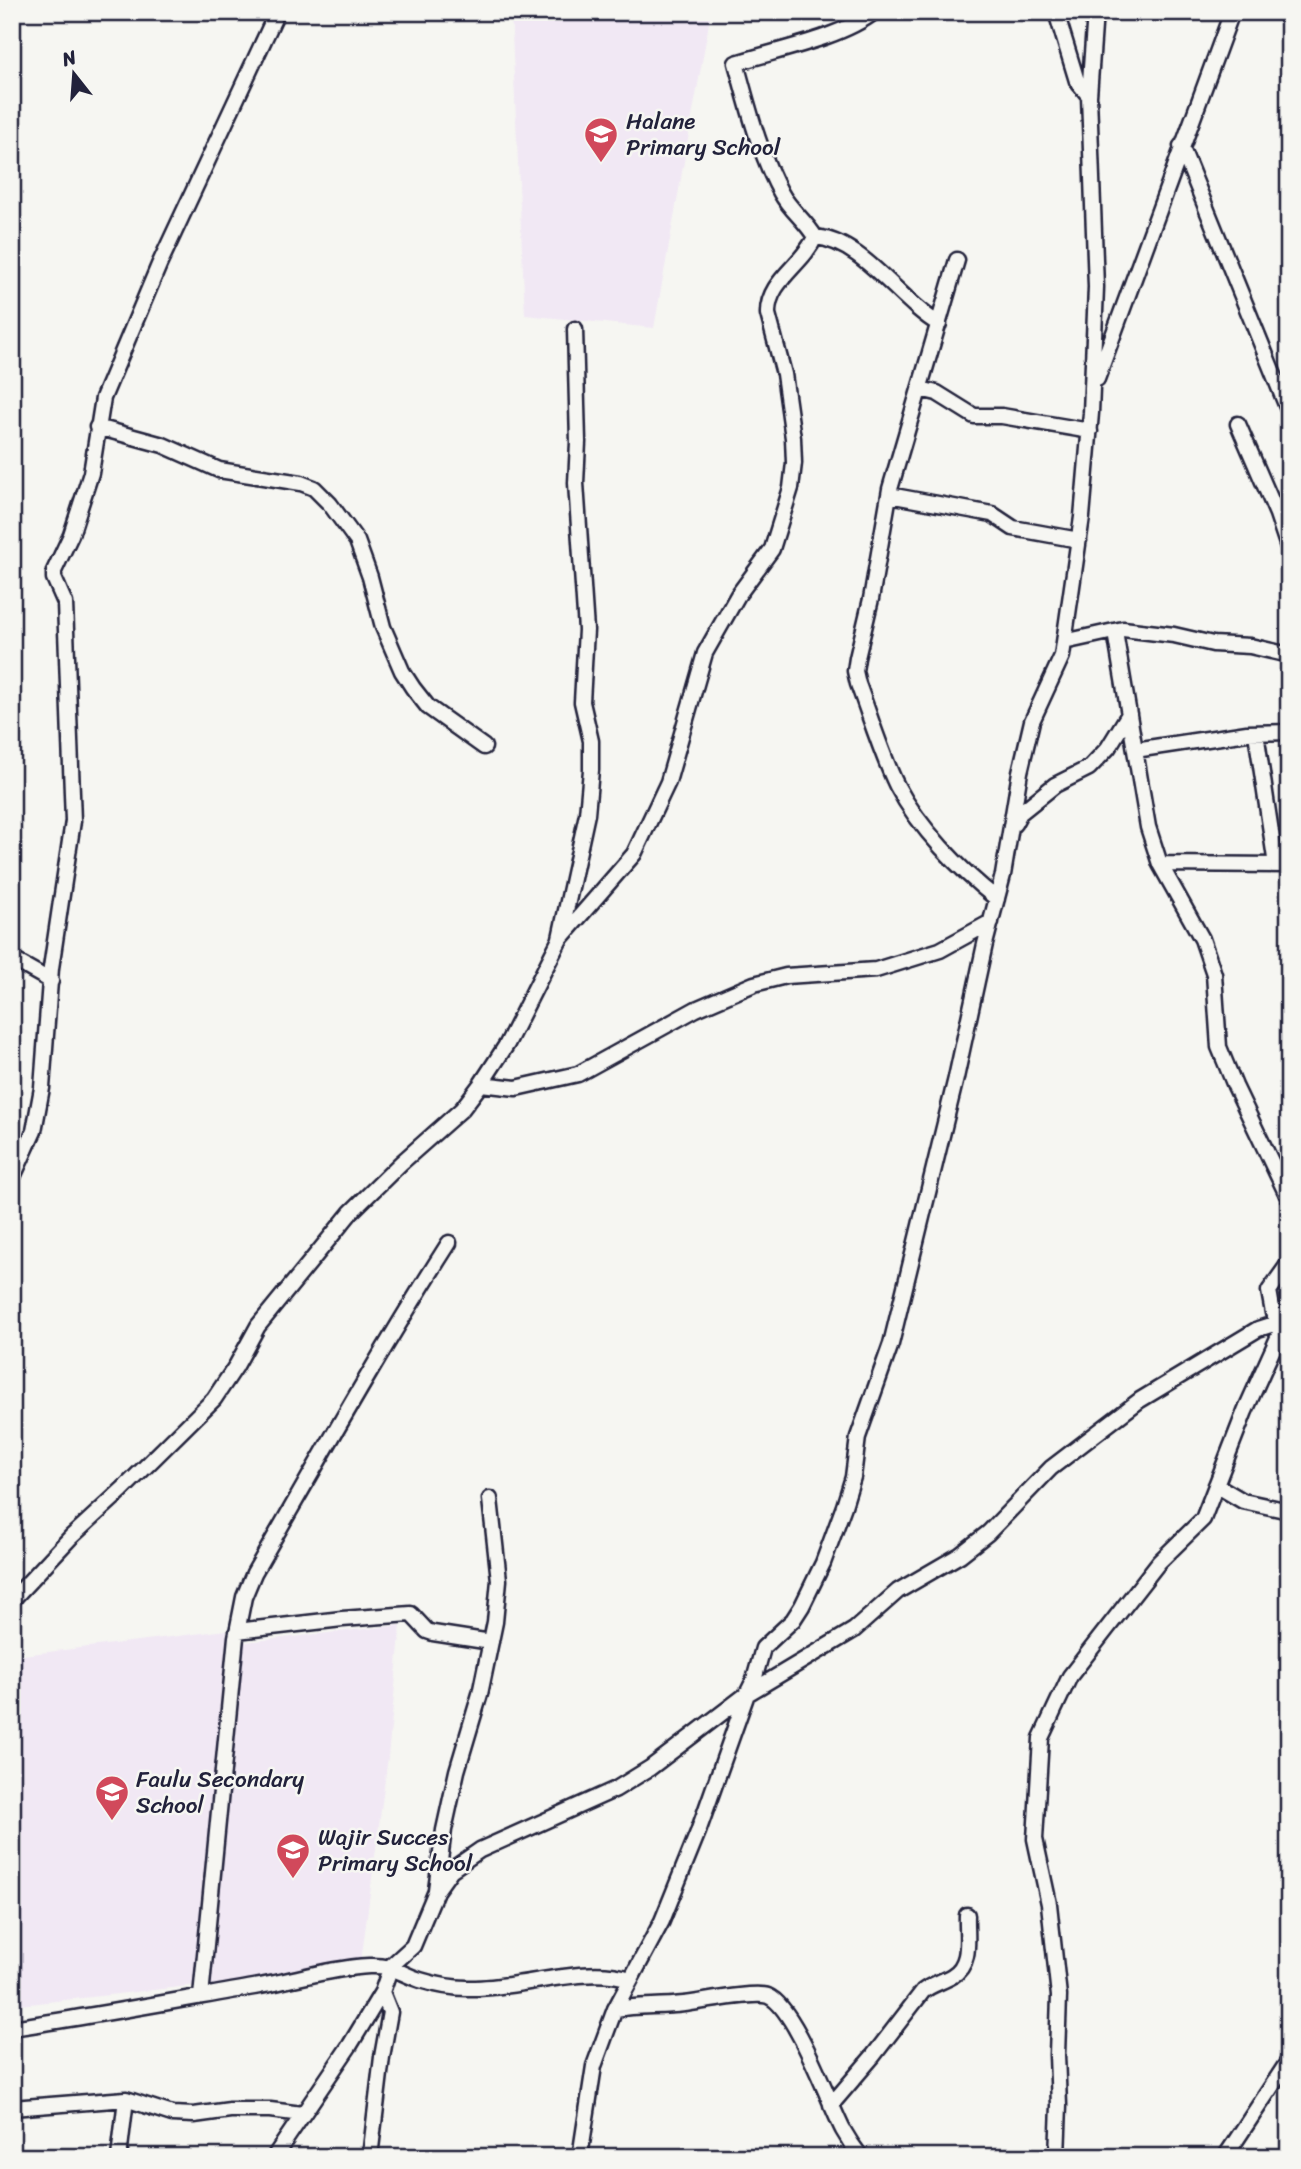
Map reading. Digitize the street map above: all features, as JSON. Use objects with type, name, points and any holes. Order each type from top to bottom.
[{"type":"street","points":[[12,1180],[34,1131],[42,1088],[51,981],[73,821],[65,603],[54,578],[54,571],[71,536],[91,473],[103,398],[276,12]]},
{"type":"street","points":[[874,12],[861,22],[841,31],[736,63],[748,108],[782,195],[815,237],[834,241],[851,251],[927,317],[939,324]]},
{"type":"street","points":[[1056,12],[1077,81],[1089,96]]},
{"type":"street","points":[[580,2157],[594,2066],[615,2009],[662,1921],[698,1832],[754,1680],[763,1648],[793,1620],[802,1606],[823,1563],[844,1506],[853,1477],[858,1437],[891,1344],[997,899],[1032,721],[1062,656],[1079,540],[1090,431],[1096,287],[1089,96],[1095,12]]},
{"type":"street","points":[[1092,390],[1232,12]]},
{"type":"street","points":[[1181,146],[1289,412]]},
{"type":"street","points":[[12,1600],[71,1537],[214,1399],[258,1326],[351,1212],[462,1109],[507,1044],[560,940],[634,855],[668,782],[705,653],[738,595],[772,549],[791,488],[794,463],[784,374],[767,304],[771,294],[810,248],[815,237]]},
{"type":"street","points":[[957,260],[889,495],[855,671],[904,796],[964,873],[997,899]]},
{"type":"street","points":[[560,940],[587,814],[591,770],[591,741],[582,702],[586,630],[576,483],[578,442],[575,329]]},
{"type":"street","points":[[920,389],[937,393],[974,416],[1002,416],[1090,431]]},
{"type":"street","points":[[1238,424],[1277,514],[1289,550]]},
{"type":"street","points":[[97,427],[163,445],[219,470],[300,483],[314,488],[330,504],[356,541],[370,577],[383,627],[402,671],[413,688],[428,707],[484,747]]},
{"type":"street","points":[[889,495],[992,514],[1013,528],[1079,540]]},
{"type":"street","points":[[1064,642],[1123,629],[1174,635],[1213,644],[1250,646],[1289,655]]},
{"type":"street","points":[[1115,632],[1148,827],[1160,864],[1202,939],[1214,974],[1219,1047],[1289,1199]]},
{"type":"street","points":[[1009,837],[1015,818],[1055,785],[1088,768],[1117,734],[1129,714]]},
{"type":"street","points":[[1135,750],[1256,733],[1289,732]]},
{"type":"street","points":[[1160,864],[1282,865],[1256,733]]},
{"type":"street","points":[[481,1084],[516,1088],[578,1074],[696,1009],[754,984],[786,976],[876,970],[940,950],[991,922]]},
{"type":"street","points":[[12,959],[51,981]]},
{"type":"street","points":[[201,1996],[237,1631],[244,1597],[254,1573],[398,1324],[449,1243]]},
{"type":"street","points":[[1287,1320],[1273,1313],[1269,1291],[1289,1263]]},
{"type":"street","points":[[277,2156],[382,1992],[391,1966],[413,1946],[436,1891],[451,1870],[480,1850],[616,1789],[650,1768],[747,1694],[854,1630],[898,1591],[960,1555],[988,1533],[1051,1468],[1140,1400],[1258,1329],[1287,1320]]},
{"type":"street","points":[[1057,2157],[1059,1996],[1049,1903],[1035,1839],[1041,1738],[1070,1676],[1159,1562],[1203,1519],[1287,1320]]},
{"type":"street","points":[[1216,1485],[1243,1502],[1289,1511]]},
{"type":"street","points":[[436,1891],[444,1830],[454,1783],[480,1694],[491,1642],[499,1580],[490,1499]]},
{"type":"street","points":[[237,1631],[411,1614],[427,1631],[491,1642]]},
{"type":"street","points":[[831,2105],[923,1991],[961,1970],[966,1956],[967,1916]]},
{"type":"street","points":[[12,2028],[339,1970],[391,1966],[420,1980],[466,1988],[616,1974],[631,1979]]},
{"type":"street","points":[[370,2157],[390,2012],[382,1992]]},
{"type":"street","points":[[615,2009],[638,2005],[683,2004],[752,1994],[768,1996],[778,2004],[804,2042],[820,2073],[831,2105],[860,2157]]},
{"type":"street","points":[[1225,2157],[1289,2060]]},
{"type":"street","points":[[12,2108],[126,2099],[172,2114],[194,2115],[230,2109],[302,2114]]},
{"type":"street","points":[[119,2157],[126,2099]]},
{"type":"shaded area","name":"Halane Primary School","points":[[511,12],[711,12],[654,328],[525,315]]},
{"type":"shaded area","name":"Wajir Succes Primary School","points":[[401,1625],[388,1757],[361,1962],[203,1993],[237,1643]]},
{"type":"shaded area","name":"Faulu Secondary School","points":[[227,1630],[197,1985],[12,2006],[12,1659],[15,1656]]},
{"type":"place","name":"Halane Primary School","points":[[601,164]]},
{"type":"place","name":"Faulu Secondary School","points":[[112,1822]]},
{"type":"place","name":"Wajir Succes Primary School","points":[[293,1880]]}]
